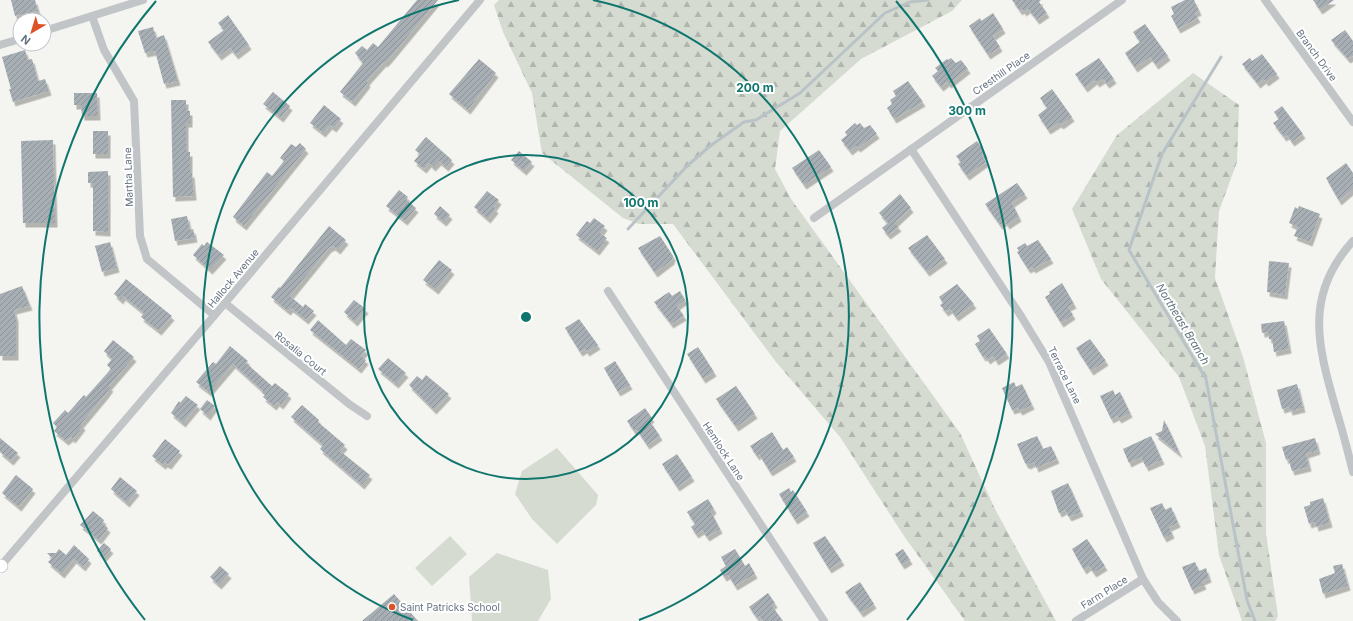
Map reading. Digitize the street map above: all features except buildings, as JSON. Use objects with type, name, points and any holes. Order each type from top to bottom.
[{"type":"street","points":[[52,28],[143,0]]},
{"type":"street","name":"Hallock Avenue","points":[[0,566],[225,303],[480,0]]},
{"type":"street","name":"Cresthill Place","points":[[814,218],[1122,0]]},
{"type":"street","name":"Branch Drive","points":[[1265,0],[1353,122]]},
{"type":"street","name":"Martha Lane","points":[[92,16],[104,50],[134,101],[140,236],[147,259],[214,315]]},
{"type":"street","points":[[0,45],[12,41]]},
{"type":"street","name":"Terrace Lane","points":[[911,149],[1021,316],[1049,362],[1143,579],[1158,602],[1178,621]]},
{"type":"street","points":[[1353,241],[1344,251],[1330,275],[1321,299],[1318,333],[1323,366],[1353,472]]},
{"type":"street","name":"Hemlock Lane","points":[[608,291],[824,621]]},
{"type":"street","name":"Rosalia Court","points":[[225,303],[349,404],[366,416]]},
{"type":"street","name":"Farm Place","points":[[1076,621],[1143,579]]},
{"type":"green space","points":[[499,0],[962,0],[952,11],[861,59],[780,131],[775,169],[791,199],[960,433],[995,509],[1056,621],[965,621],[904,536],[840,437],[776,362],[673,224],[639,224],[623,218],[542,153],[532,93],[503,32],[494,5]]},
{"type":"green space","points":[[1193,73],[1239,105],[1237,162],[1219,211],[1215,278],[1243,357],[1266,443],[1266,533],[1278,616],[1275,621],[1242,621],[1219,555],[1205,446],[1179,377],[1101,279],[1072,209],[1117,135]]},
{"type":"green space","points":[[557,448],[598,495],[596,505],[557,544],[532,519],[515,494],[522,471]]},
{"type":"green space","points":[[450,536],[467,554],[432,586],[415,568]]},
{"type":"green space","points":[[497,553],[548,570],[551,599],[538,621],[472,621],[469,577]]},
{"type":"waterway","points":[[628,229],[687,166],[710,146],[744,122],[756,120],[800,93],[885,13],[910,2],[928,0]]},
{"type":"waterway","name":"Northeast Branch","points":[[1221,57],[1162,154],[1129,250],[1206,379],[1247,600],[1255,621]]},
{"type":"place","name":"Saint Patricks School","points":[[392,607]]}]
